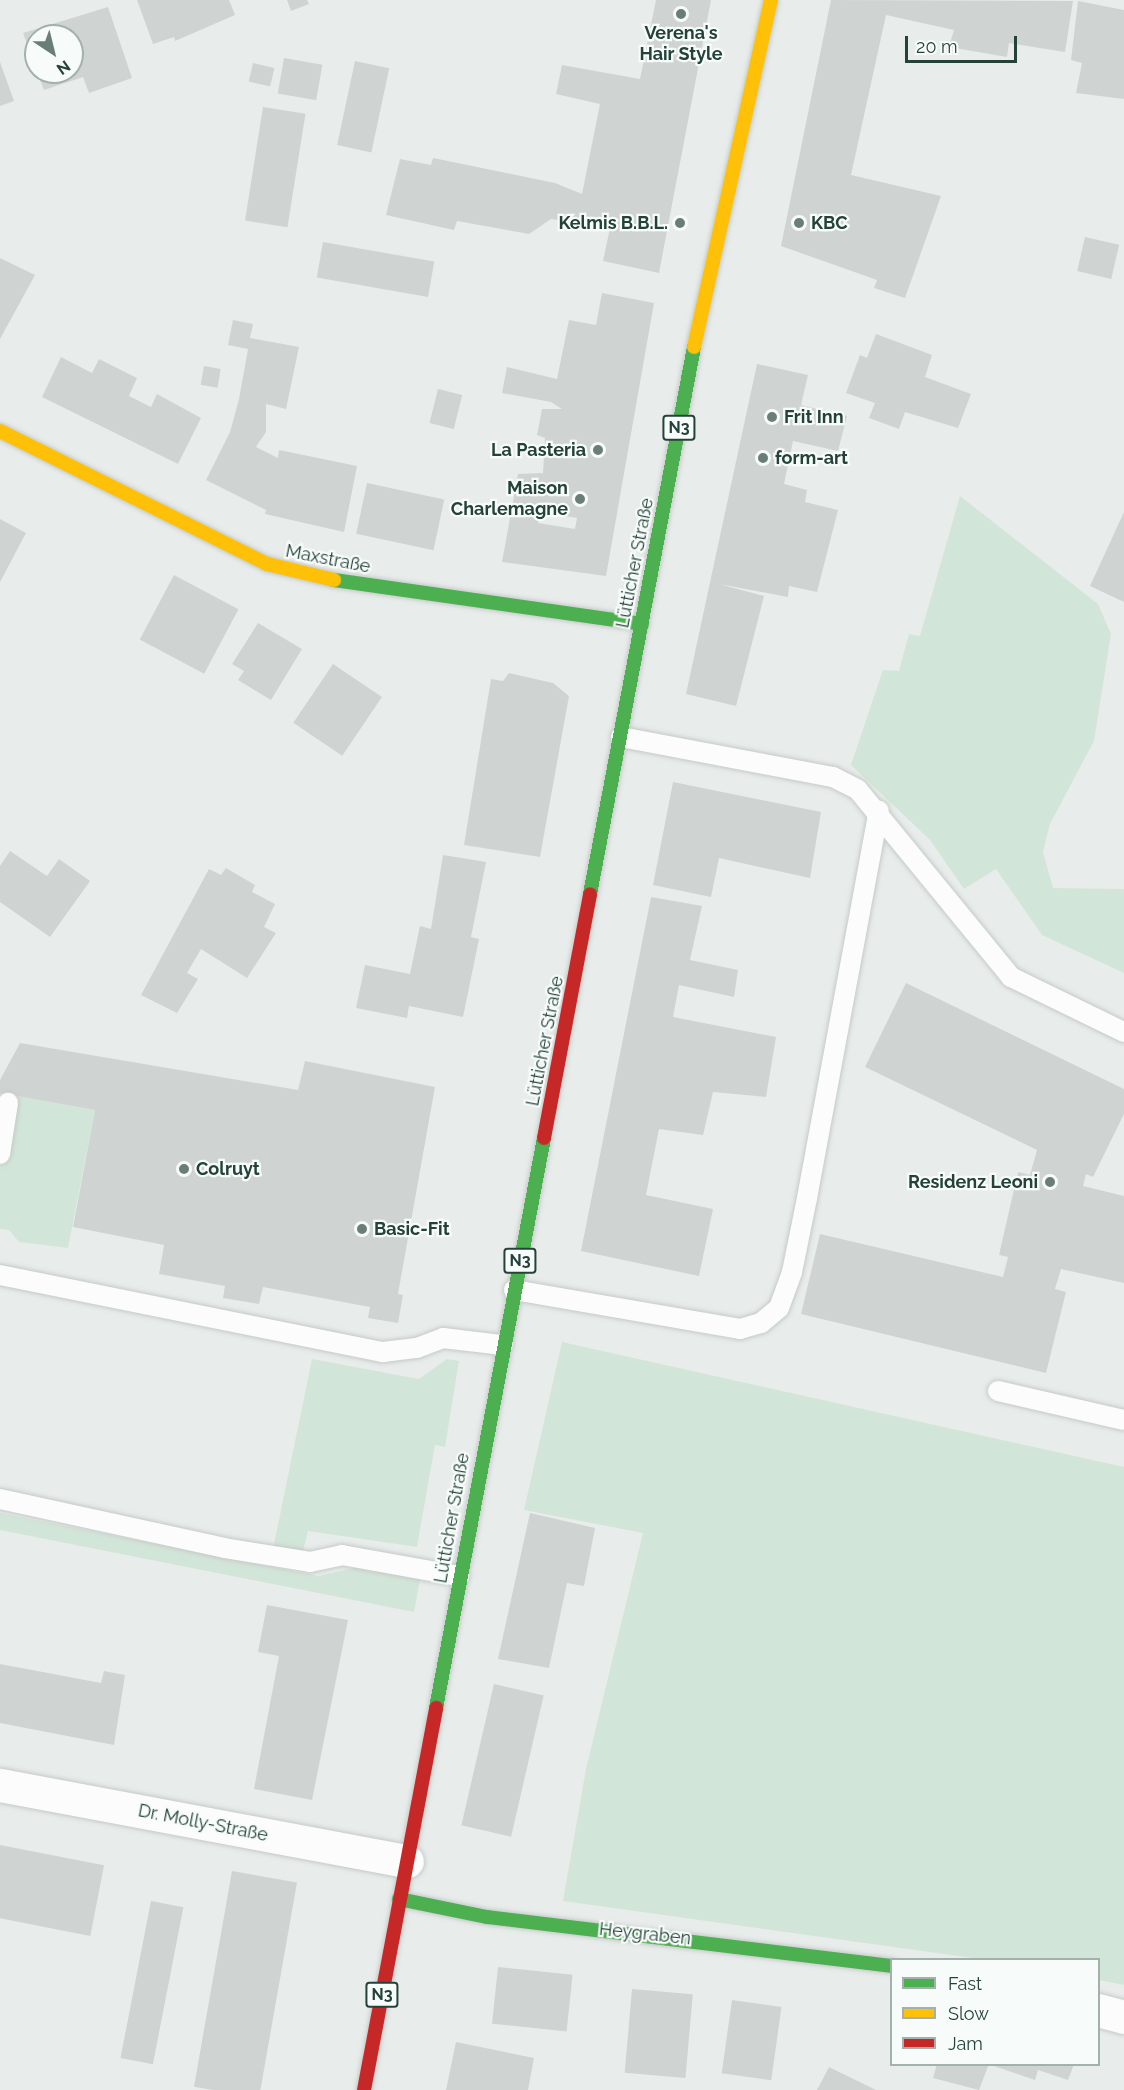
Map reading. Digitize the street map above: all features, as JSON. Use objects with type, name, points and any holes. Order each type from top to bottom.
[{"type":"main road","name":"Lütticher Straße","points":[[364,2090],[459,1576],[621,737],[713,245],[771,0]]},
{"type":"main road","name":"Maxstraße","points":[[0,431],[267,564],[302,575],[642,624]]},
{"type":"main road","name":"Heygraben","points":[[399,1899],[487,1917],[890,1966]]},
{"type":"street","name":"Dr. Molly-Straße","points":[[0,1785],[407,1861]]},
{"type":"street","points":[[1100,2010],[1124,2016]]},
{"type":"lane","points":[[621,737],[833,777],[858,790],[879,811],[1011,977],[1124,1032]]},
{"type":"lane","points":[[514,1290],[740,1329],[761,1323],[779,1308],[805,1209],[879,811]]},
{"type":"lane","points":[[0,1154],[8,1103]]},
{"type":"lane","points":[[0,1275],[383,1352],[417,1348],[443,1338],[503,1346]]},
{"type":"lane","points":[[998,1391],[1124,1420]]},
{"type":"lane","points":[[0,1499],[272,1556],[310,1562],[342,1555],[459,1576]]},
{"type":"green space","points":[[960,496],[1098,604],[1111,634],[1094,741],[1050,824],[1043,852],[1053,888],[1124,889],[1124,973],[1042,935],[996,869],[964,889],[930,840],[851,765],[883,670],[899,671],[909,634],[920,636]]},
{"type":"green space","points":[[0,1093],[95,1110],[68,1248],[19,1242],[9,1230],[0,1229]]},
{"type":"green space","points":[[562,1342],[1124,1467],[1124,1985],[1100,1980],[1100,1958],[973,1958],[563,1901],[586,1769],[643,1533],[524,1510]]},
{"type":"green space","points":[[312,1359],[419,1379],[447,1359],[459,1361],[445,1447],[435,1445],[417,1547],[308,1531],[303,1552],[273,1549]]},
{"type":"green space","points":[[0,1513],[318,1576],[359,1567],[421,1574],[414,1612],[0,1530]]},
{"type":"building","points":[[137,0],[229,0],[235,15],[175,41],[174,37],[153,44]]},
{"type":"building","points":[[287,0],[307,0],[309,4],[291,11]]},
{"type":"building","points":[[656,0],[711,0],[659,273],[603,261],[610,228],[551,219],[529,234],[457,221],[454,230],[386,215],[400,159],[431,165],[433,158],[555,183],[582,194],[600,104],[556,94],[562,65],[640,79]]},
{"type":"building","points":[[831,0],[1073,1],[1065,52],[1009,43],[1007,57],[949,47],[954,30],[886,15],[851,175],[941,196],[905,298],[874,288],[877,280],[781,246]]},
{"type":"building","points":[[1078,1],[1124,10],[1124,99],[1076,93],[1082,63],[1071,60]]},
{"type":"building","points":[[108,7],[132,78],[89,93],[84,80],[84,24],[52,24]]},
{"type":"building","points":[[284,58],[322,65],[316,100],[278,93]]},
{"type":"building","points":[[355,61],[389,68],[371,152],[337,145]]},
{"type":"building","points":[[0,62],[14,101],[0,106]]},
{"type":"building","points":[[253,63],[274,68],[270,86],[249,82]]},
{"type":"building","points":[[42,84],[62,84],[44,90]]},
{"type":"building","points":[[263,107],[305,114],[287,227],[245,221]]},
{"type":"building","points":[[1085,237],[1119,245],[1111,279],[1077,271]]},
{"type":"building","points":[[323,242],[434,262],[428,297],[317,277]]},
{"type":"building","points":[[0,258],[35,275],[0,339]]},
{"type":"building","points":[[602,293],[654,303],[606,576],[502,562],[518,474],[543,473],[545,438],[537,435],[542,409],[562,409],[551,402],[502,393],[507,367],[557,379],[569,320],[596,325]],"holes":[[[541,512],[577,518],[575,529],[538,523]]]},
{"type":"building","points":[[233,320],[253,324],[250,338],[299,347],[286,409],[266,404],[266,432],[256,447],[278,458],[279,450],[357,466],[344,532],[265,514],[266,510],[206,480],[230,432],[239,399],[248,349],[228,345]]},
{"type":"building","points":[[876,334],[932,355],[925,377],[971,394],[958,428],[905,412],[899,429],[869,418],[875,403],[846,393],[860,355],[867,358]]},
{"type":"building","points":[[61,357],[92,373],[99,359],[137,378],[129,396],[151,407],[157,394],[201,418],[178,464],[42,397]]},
{"type":"building","points":[[757,364],[808,375],[801,405],[847,416],[838,451],[793,441],[784,484],[807,490],[805,502],[838,510],[817,592],[789,586],[788,597],[719,584],[764,596],[736,706],[686,694]]},
{"type":"building","points":[[204,366],[221,369],[217,388],[201,385]]},
{"type":"building","points":[[438,389],[462,395],[454,429],[430,423]]},
{"type":"building","points":[[367,483],[444,499],[433,550],[356,534]]},
{"type":"building","points":[[1124,512],[1124,602],[1090,586]]},
{"type":"building","points":[[0,519],[26,533],[0,582]]},
{"type":"building","points":[[174,575],[238,609],[204,674],[140,639]]},
{"type":"building","points":[[258,623],[302,649],[271,700],[238,680],[244,671],[232,664]]},
{"type":"building","points":[[333,664],[382,697],[342,756],[293,723]]},
{"type":"building","points":[[509,673],[553,683],[569,696],[540,857],[464,845],[491,679],[503,681]]},
{"type":"building","points":[[673,782],[821,812],[810,878],[719,858],[711,897],[653,885]]},
{"type":"building","points":[[10,851],[47,876],[59,859],[90,881],[50,937],[0,902],[0,866]]},
{"type":"building","points":[[443,855],[486,862],[471,937],[479,939],[463,1017],[409,1006],[407,1018],[356,1008],[365,965],[410,974],[420,926],[431,929]]},
{"type":"building","points":[[226,868],[255,885],[252,892],[275,904],[264,927],[276,933],[247,978],[201,949],[187,973],[198,979],[177,1013],[141,995],[209,869],[221,875]]},
{"type":"building","points":[[651,897],[702,906],[690,960],[738,970],[734,997],[679,985],[673,1017],[776,1037],[766,1097],[713,1092],[703,1135],[659,1129],[646,1195],[713,1209],[699,1276],[581,1251]]},
{"type":"building","name":"Residenz Leoni","points":[[906,983],[1124,1089],[1124,1114],[1093,1177],[1086,1174],[1083,1186],[1124,1196],[1124,1283],[1061,1269],[1055,1289],[1066,1292],[1046,1373],[801,1314],[820,1234],[1003,1277],[1008,1257],[999,1255],[1018,1172],[1030,1175],[1037,1150],[865,1067]]},
{"type":"building","points":[[20,1043],[298,1090],[305,1061],[435,1087],[398,1294],[403,1295],[398,1323],[368,1318],[370,1307],[263,1287],[259,1304],[223,1298],[225,1286],[159,1274],[164,1245],[73,1227],[95,1110],[0,1093],[0,1080]]},
{"type":"building","points":[[530,1513],[595,1528],[584,1586],[567,1583],[549,1668],[498,1659]]},
{"type":"building","points":[[267,1605],[348,1620],[312,1800],[254,1789],[279,1656],[258,1652]]},
{"type":"building","points":[[0,1664],[101,1683],[104,1671],[125,1675],[114,1745],[0,1723]]},
{"type":"building","points":[[494,1684],[544,1695],[511,1837],[461,1825]]},
{"type":"building","points":[[0,1845],[104,1865],[90,1936],[0,1918]]},
{"type":"building","points":[[232,1871],[297,1882],[260,2090],[213,2090],[194,2087]]},
{"type":"building","points":[[151,1901],[183,1907],[153,2064],[120,2058]]},
{"type":"building","points":[[498,1967],[573,1975],[567,2032],[492,2024]]},
{"type":"building","points":[[632,1989],[693,1994],[685,2078],[625,2073]]},
{"type":"building","points":[[732,2000],[782,2007],[771,2080],[722,2073]]},
{"type":"building","points":[[456,2042],[534,2058],[528,2090],[446,2090]]},
{"type":"building","points":[[936,2066],[988,2066],[979,2090],[933,2078]]},
{"type":"building","points":[[994,2066],[1073,2066],[1068,2080],[1038,2070],[1035,2080]]},
{"type":"building","points":[[829,2067],[876,2090],[817,2090]]},
{"type":"traffic: fast","points":[[590,894],[694,347]]},
{"type":"traffic: fast","points":[[334,580],[642,624]]},
{"type":"traffic: fast","points":[[436,1708],[544,1138]]},
{"type":"traffic: fast","points":[[399,1899],[487,1917],[890,1966]]},
{"type":"traffic: slow","points":[[694,347],[771,0]]},
{"type":"traffic: slow","points":[[0,431],[267,564],[334,580]]},
{"type":"traffic: jam","points":[[544,1138],[590,894]]},
{"type":"traffic: jam","points":[[364,2090],[436,1708]]},
{"type":"place","name":"Verena's Hair Style","points":[[681,14]]},
{"type":"place","name":"Kelmis B.B.L.","points":[[680,223]]},
{"type":"place","name":"KBC","points":[[799,223]]},
{"type":"place","name":"Frit Inn","points":[[772,417]]},
{"type":"place","name":"La Pasteria","points":[[598,450]]},
{"type":"place","name":"form-art","points":[[763,458]]},
{"type":"place","name":"Maison Charlemagne","points":[[580,499]]},
{"type":"place","name":"Colruyt","points":[[184,1169]]},
{"type":"place","name":"Residenz Leoni","points":[[1050,1182]]},
{"type":"place","name":"Basic-Fit","points":[[362,1229]]}]
